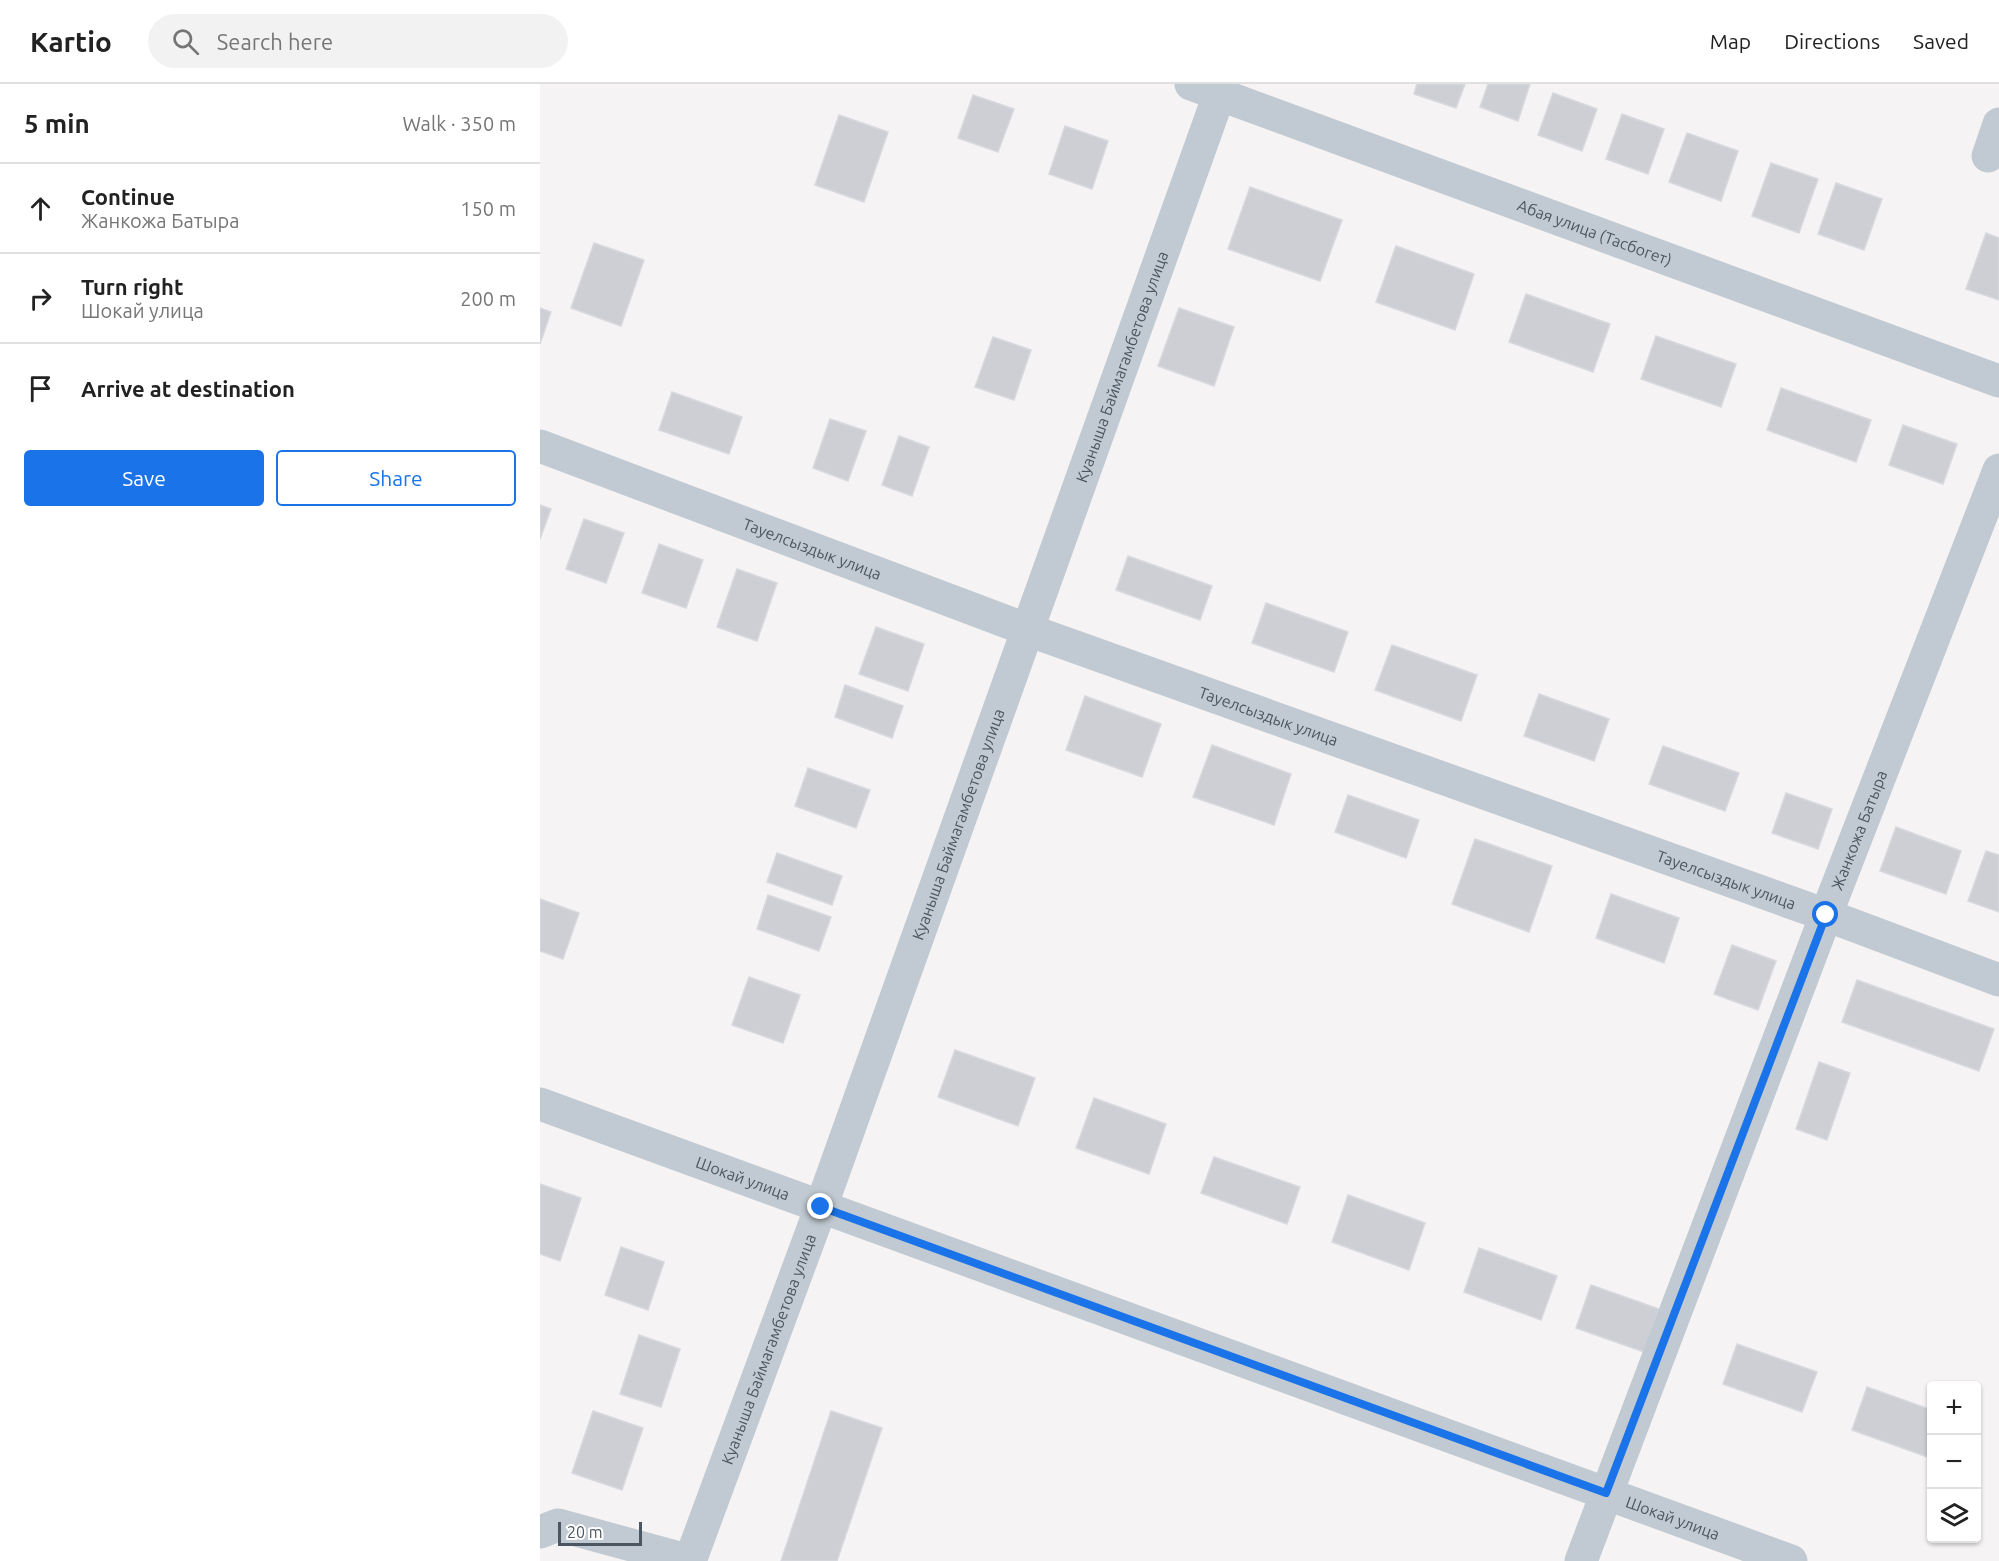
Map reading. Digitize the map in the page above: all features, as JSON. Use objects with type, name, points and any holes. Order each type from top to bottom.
[{"type":"street","name":"Абая улица (Тасбогет)","points":[[1211,87],[1999,381]]},
{"type":"street","name":"Куаныша Баймагамбетова улица","points":[[690,1561],[821,1207],[1028,630],[1211,87]]},
{"type":"street","points":[[1988,156],[1999,124]]},
{"type":"street","name":"Тауелсыздык улица","points":[[540,446],[1028,630],[1826,915],[1999,980]]},
{"type":"street","name":"Жанкожа Батыра","points":[[1581,1561],[1826,915],[1999,470]]},
{"type":"street","name":"Шокай улица","points":[[540,1104],[1791,1561]]},
{"type":"street","points":[[540,1532],[558,1526],[690,1561]]},
{"type":"building","points":[[1417,84],[1465,84],[1456,108],[1414,94]]},
{"type":"building","points":[[1488,84],[1530,84],[1518,121],[1480,107]]},
{"type":"building","points":[[1553,93],[1597,109],[1582,151],[1538,135]]},
{"type":"building","points":[[973,95],[1014,109],[998,152],[958,138]]},
{"type":"building","points":[[1622,114],[1664,129],[1648,174],[1606,159]]},
{"type":"building","points":[[839,115],[888,132],[864,202],[815,185]]},
{"type":"building","points":[[1065,126],[1108,141],[1092,189],[1049,174]]},
{"type":"building","points":[[1687,133],[1738,151],[1721,201],[1669,182]]},
{"type":"building","points":[[1771,163],[1818,179],[1799,233],[1752,216]]},
{"type":"building","points":[[1836,183],[1882,199],[1864,250],[1818,234]]},
{"type":"building","points":[[1250,187],[1342,220],[1320,281],[1228,249]]},
{"type":"building","points":[[1986,233],[1999,238],[1999,300],[1966,289]]},
{"type":"building","points":[[594,243],[644,260],[621,326],[571,308]]},
{"type":"building","points":[[1396,246],[1474,274],[1455,330],[1376,302]]},
{"type":"building","points":[[1526,294],[1610,324],[1593,372],[1509,342]]},
{"type":"building","points":[[540,308],[551,312],[540,344]]},
{"type":"building","points":[[1179,308],[1234,327],[1214,386],[1158,366]]},
{"type":"building","points":[[1656,336],[1736,364],[1721,407],[1641,379]]},
{"type":"building","points":[[993,337],[1031,350],[1014,400],[975,387]]},
{"type":"building","points":[[1781,388],[1871,420],[1856,462],[1767,430]]},
{"type":"building","points":[[672,392],[742,417],[729,454],[659,430]]},
{"type":"building","points":[[830,419],[866,431],[848,481],[813,468]]},
{"type":"building","points":[[1903,425],[1957,444],[1943,484],[1889,465]]},
{"type":"building","points":[[899,436],[929,447],[912,496],[882,485]]},
{"type":"building","points":[[540,505],[551,509],[540,539]]},
{"type":"building","points":[[584,519],[624,533],[606,583],[566,569]]},
{"type":"building","points":[[659,544],[703,560],[686,608],[642,593]]},
{"type":"building","points":[[1128,556],[1212,586],[1200,620],[1116,590]]},
{"type":"building","points":[[737,569],[777,583],[757,641],[717,627]]},
{"type":"building","points":[[1266,603],[1348,632],[1334,672],[1252,643]]},
{"type":"building","points":[[876,627],[924,644],[908,691],[859,674]]},
{"type":"building","points":[[1392,645],[1477,675],[1461,721],[1375,690]]},
{"type":"building","points":[[845,685],[903,706],[892,738],[835,717]]},
{"type":"building","points":[[1539,694],[1609,719],[1594,761],[1524,736]]},
{"type":"building","points":[[1085,696],[1161,724],[1142,777],[1066,750]]},
{"type":"building","points":[[1212,745],[1291,774],[1274,825],[1193,797]]},
{"type":"building","points":[[1663,746],[1739,773],[1725,811],[1649,784]]},
{"type":"building","points":[[808,768],[870,790],[856,828],[795,806]]},
{"type":"building","points":[[1786,793],[1832,809],[1818,849],[1772,833]]},
{"type":"building","points":[[1348,795],[1419,820],[1406,858],[1335,832]]},
{"type":"building","points":[[1896,827],[1961,851],[1946,894],[1880,871]]},
{"type":"building","points":[[1475,839],[1552,866],[1529,932],[1452,904]]},
{"type":"building","points":[[1986,851],[1999,855],[1999,912],[1968,901]]},
{"type":"building","points":[[777,853],[842,876],[832,905],[767,882]]},
{"type":"building","points":[[1611,894],[1679,918],[1664,963],[1596,938]]},
{"type":"building","points":[[768,895],[831,917],[819,951],[757,929]]},
{"type":"building","points":[[540,899],[579,913],[563,959],[540,951]]},
{"type":"building","points":[[1732,945],[1776,961],[1758,1010],[1714,994]]},
{"type":"building","points":[[749,977],[800,995],[783,1043],[732,1025]]},
{"type":"building","points":[[1857,980],[1994,1029],[1979,1071],[1842,1022]]},
{"type":"building","points":[[955,1050],[1035,1078],[1018,1126],[938,1097]]},
{"type":"building","points":[[1819,1062],[1850,1073],[1827,1140],[1796,1129]]},
{"type":"building","points":[[1094,1098],[1166,1124],[1149,1174],[1076,1148]]},
{"type":"building","points":[[1214,1157],[1300,1187],[1287,1224],[1201,1193]]},
{"type":"building","points":[[540,1184],[581,1198],[560,1261],[540,1254]]},
{"type":"building","points":[[1348,1195],[1425,1223],[1409,1270],[1332,1242]]},
{"type":"building","points":[[621,1247],[664,1262],[648,1310],[605,1295]]},
{"type":"building","points":[[1479,1248],[1557,1276],[1541,1320],[1464,1292]]},
{"type":"building","points":[[1591,1285],[1659,1309],[1644,1352],[1576,1328]]},
{"type":"building","points":[[639,1335],[680,1349],[661,1407],[620,1394]]},
{"type":"building","points":[[1737,1344],[1817,1372],[1802,1412],[1723,1384]]},
{"type":"building","points":[[1867,1387],[1927,1408],[1927,1457],[1852,1430]]},
{"type":"building","points":[[593,1411],[643,1428],[622,1490],[572,1473]]},
{"type":"building","points":[[831,1411],[882,1428],[837,1561],[781,1561]]},
{"type":"route","points":[[821,1207],[1606,1493],[1826,915]]}]
